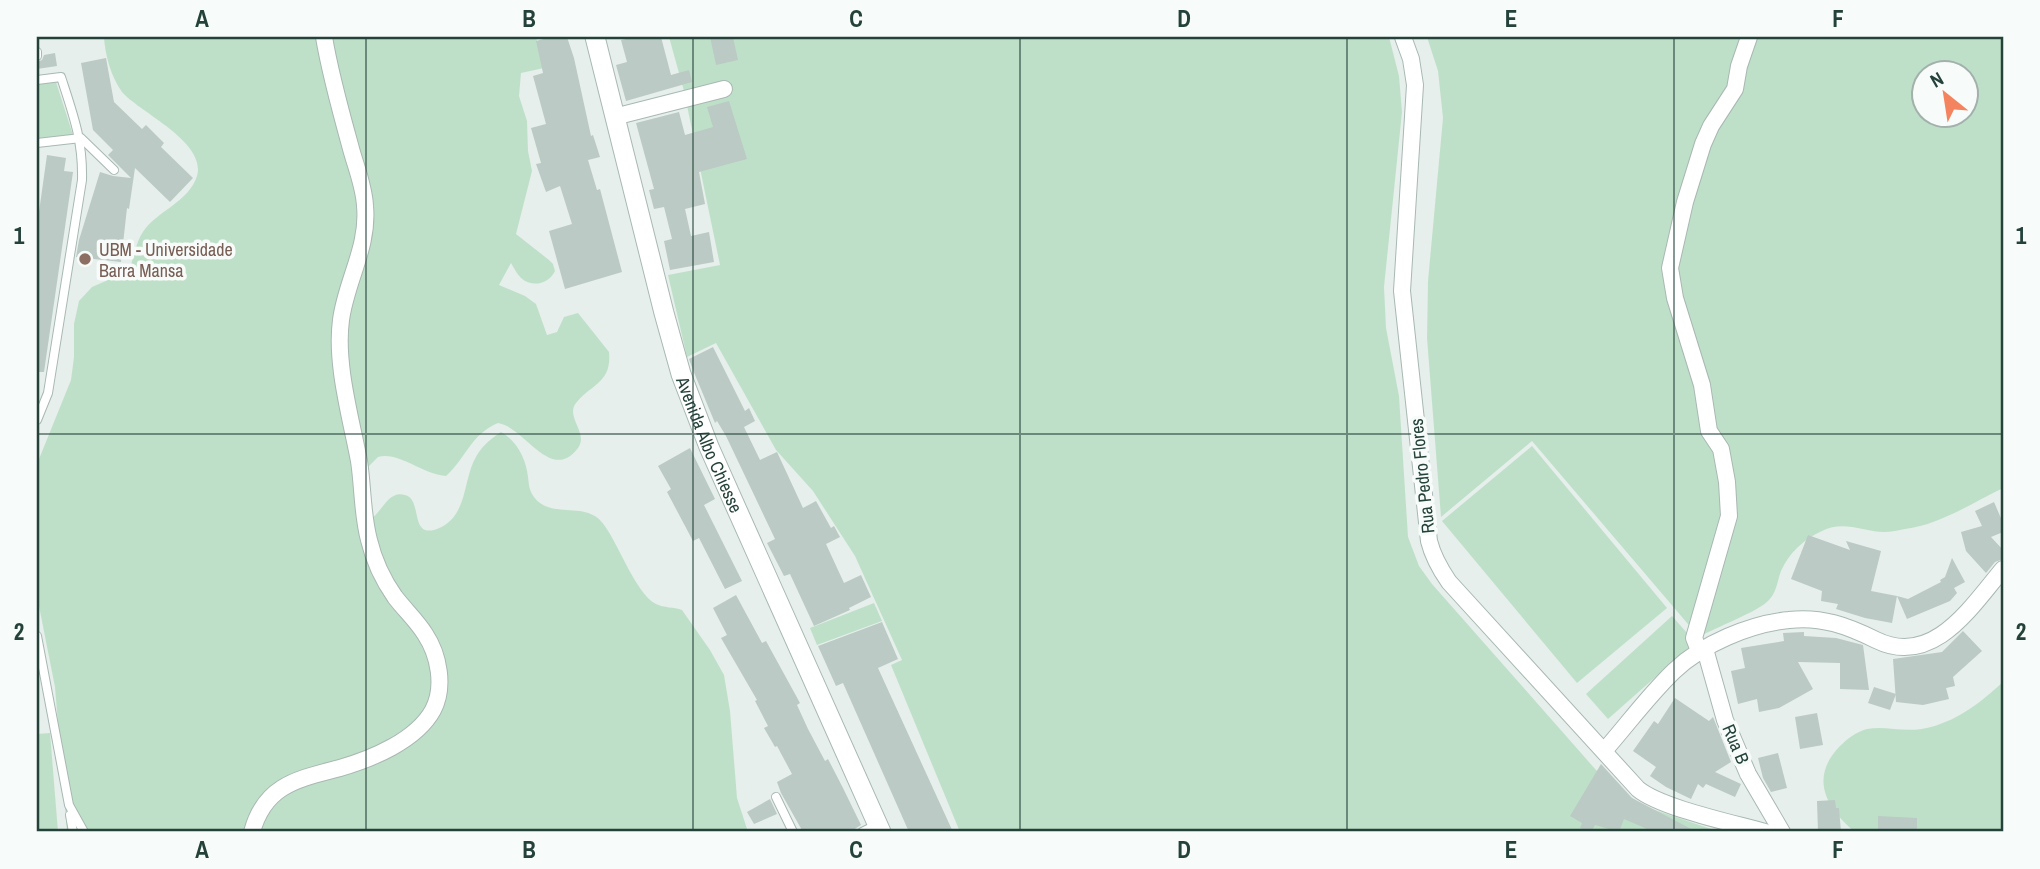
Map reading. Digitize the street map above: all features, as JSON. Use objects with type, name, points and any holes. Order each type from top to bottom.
[{"type":"street","points":[[252,832],[262,811],[282,787],[304,776],[340,768],[364,759],[411,734],[433,709],[439,688],[438,666],[430,643],[389,587],[376,563],[368,537],[340,332],[344,304],[363,242],[366,208],[324,37]]},
{"type":"street","name":"Avenida Albo Chiesse","points":[[595,37],[681,374],[709,447],[874,830]]},
{"type":"street","name":"Rua Pedro Flores","points":[[1403,37],[1411,59],[1415,85],[1402,291],[1429,541],[1440,570],[1644,794],[1765,832]]},
{"type":"street","name":"Rua B","points":[[1749,37],[1739,66],[1735,89],[1714,119],[1703,144],[1685,202],[1670,268],[1675,298],[1702,385],[1709,430],[1721,449],[1727,482],[1729,516],[1695,635],[1695,644],[1703,651],[1725,720],[1748,774],[1782,832]]},
{"type":"street","points":[[614,117],[724,89]]},
{"type":"street","points":[[1604,751],[1673,672],[1703,651],[1735,635],[1764,625],[1808,619],[1842,625],[1900,648],[1922,644],[1938,638],[1952,627],[2003,569]]},
{"type":"lane","points":[[37,420],[48,393],[82,180],[81,138],[61,77],[39,80],[39,69]]},
{"type":"lane","points":[[37,143],[81,138]]},
{"type":"lane","points":[[81,138],[114,170]]},
{"type":"lane","points":[[37,636],[73,832]]},
{"type":"lane","points":[[776,797],[793,832]]},
{"type":"lane","points":[[69,805],[84,832]]},
{"type":"green space","points":[[104,37],[536,37],[544,68],[521,73],[519,96],[527,121],[532,171],[516,234],[549,260],[555,271],[545,282],[535,284],[521,278],[511,263],[499,285],[536,304],[547,335],[557,332],[564,317],[578,313],[609,352],[607,370],[604,377],[573,408],[581,442],[568,457],[558,460],[548,457],[508,427],[498,423],[475,440],[446,476],[394,457],[378,457],[365,470],[372,518],[390,498],[399,494],[410,498],[414,503],[419,524],[423,528],[428,531],[447,523],[460,507],[472,465],[479,451],[501,432],[507,436],[523,457],[534,497],[548,507],[592,514],[599,519],[640,589],[656,604],[682,610],[710,650],[724,675],[730,711],[737,798],[748,832],[67,832],[55,687],[37,596],[37,464],[71,380],[74,324],[79,301],[92,287],[128,273],[145,229],[188,192],[197,176],[197,163],[192,151],[170,129],[122,92],[109,66]]},
{"type":"green space","points":[[669,37],[1389,37],[1399,76],[1402,112],[1384,287],[1386,328],[1399,396],[1408,537],[1419,566],[1596,770],[1616,788],[1646,807],[1720,832],[960,832],[891,665],[902,660],[855,556],[813,491],[776,450],[716,343],[687,357],[668,275],[720,265],[684,91]]},
{"type":"green space","points":[[1427,37],[2003,37],[2003,488],[1955,513],[1918,527],[1884,532],[1837,526],[1822,531],[1803,542],[1788,558],[1774,593],[1764,605],[1699,637],[1532,441],[1441,517],[1427,338],[1428,281],[1443,118],[1438,71]]},
{"type":"green space","points":[[55,79],[73,135],[37,139],[37,83]]},
{"type":"green space","points":[[1532,446],[1667,608],[1577,683],[1442,521]]},
{"type":"green space","points":[[874,603],[882,621],[817,645],[810,628]]},
{"type":"green space","points":[[1672,616],[1695,642],[1608,719],[1586,694]]},
{"type":"green space","points":[[2003,682],[2003,832],[1855,832],[1836,813],[1829,803],[1823,781],[1831,758],[1849,738],[1867,729],[1913,730],[1942,724],[1970,709]]},
{"type":"green space","points":[[50,733],[58,832],[37,832],[37,734]]},
{"type":"building","points":[[567,37],[574,58],[591,136],[593,135],[600,157],[588,160],[597,190],[600,189],[622,272],[565,289],[549,231],[572,224],[560,186],[546,192],[536,164],[541,163],[531,128],[546,124],[533,76],[543,73],[536,41]]},
{"type":"building","points":[[661,37],[671,75],[689,70],[692,82],[626,101],[616,65],[627,62],[621,40]]},
{"type":"building","points":[[710,37],[733,37],[738,60],[716,65]]},
{"type":"building","points":[[55,53],[57,66],[37,69],[37,62],[42,60],[44,55]]},
{"type":"building","points":[[106,58],[114,102],[142,129],[146,125],[164,143],[161,147],[193,178],[170,202],[135,168],[121,262],[76,257],[100,172],[131,178],[108,155],[113,150],[93,130],[81,63]]},
{"type":"building","points":[[729,101],[747,159],[699,172],[705,204],[685,209],[691,236],[709,232],[714,262],[670,270],[664,241],[672,239],[664,207],[654,209],[649,190],[654,189],[636,123],[679,112],[685,135],[713,127],[707,107]]},
{"type":"building","points":[[47,155],[66,158],[64,171],[73,172],[44,372],[37,372],[37,226]]},
{"type":"building","points":[[713,347],[745,411],[749,408],[755,421],[744,427],[760,460],[777,452],[803,508],[816,501],[831,528],[834,526],[840,537],[826,544],[844,583],[861,575],[871,597],[814,626],[790,574],[784,576],[767,543],[775,539],[726,436],[717,421],[715,423],[689,359]]},
{"type":"building","points":[[690,448],[715,499],[704,505],[742,581],[725,589],[699,538],[693,541],[667,492],[671,489],[658,466]]},
{"type":"building","points":[[1994,502],[2003,523],[2003,532],[1991,537],[2003,550],[2003,559],[1995,562],[1986,573],[1966,551],[1961,532],[1982,526],[1975,511]]},
{"type":"building","points":[[1808,535],[1850,550],[1846,541],[1881,551],[1871,591],[1897,596],[1892,623],[1836,609],[1838,604],[1821,601],[1822,591],[1791,579]]},
{"type":"building","points":[[1952,558],[1965,582],[1954,588],[1957,593],[1950,601],[1907,619],[1897,596],[1908,599],[1941,582]]},
{"type":"building","points":[[736,595],[762,643],[766,641],[800,703],[797,705],[808,729],[825,761],[828,759],[861,825],[850,832],[803,832],[781,793],[777,782],[792,774],[764,728],[768,726],[755,701],[757,700],[721,638],[727,635],[713,608]]},
{"type":"building","points":[[882,622],[898,659],[878,668],[953,832],[909,832],[843,683],[836,686],[818,646]]},
{"type":"building","points":[[1963,631],[1982,651],[1953,677],[1955,686],[1946,688],[1949,699],[1923,705],[1896,702],[1893,659],[1942,652]]},
{"type":"building","points":[[1804,632],[1804,636],[1836,638],[1863,645],[1869,690],[1840,689],[1840,663],[1798,662],[1813,689],[1779,708],[1759,712],[1757,699],[1738,704],[1731,671],[1745,668],[1741,648],[1784,641],[1783,633]]},
{"type":"building","points":[[1874,687],[1896,694],[1890,710],[1868,703]]},
{"type":"building","points":[[1675,698],[1709,721],[1713,717],[1731,762],[1715,772],[1741,784],[1735,797],[1706,784],[1703,788],[1698,784],[1691,799],[1650,776],[1656,767],[1633,751],[1654,721],[1658,724]]},
{"type":"building","points":[[1817,713],[1823,745],[1800,749],[1795,717]]},
{"type":"building","points":[[1778,753],[1787,788],[1771,792],[1763,778],[1758,758]]},
{"type":"building","points":[[1601,764],[1632,798],[1697,832],[1646,832],[1647,829],[1624,819],[1619,832],[1595,825],[1591,832],[1580,828],[1582,823],[1570,816]]},
{"type":"building","points":[[770,799],[777,814],[754,824],[747,812]]},
{"type":"building","points":[[1835,800],[1836,808],[1839,808],[1841,832],[1818,832],[1817,801]]},
{"type":"building","points":[[1878,816],[1917,818],[1917,832],[1878,832]]},
{"type":"place","name":"UBM - Universidade Barra Mansa","points":[[85,259]]}]
